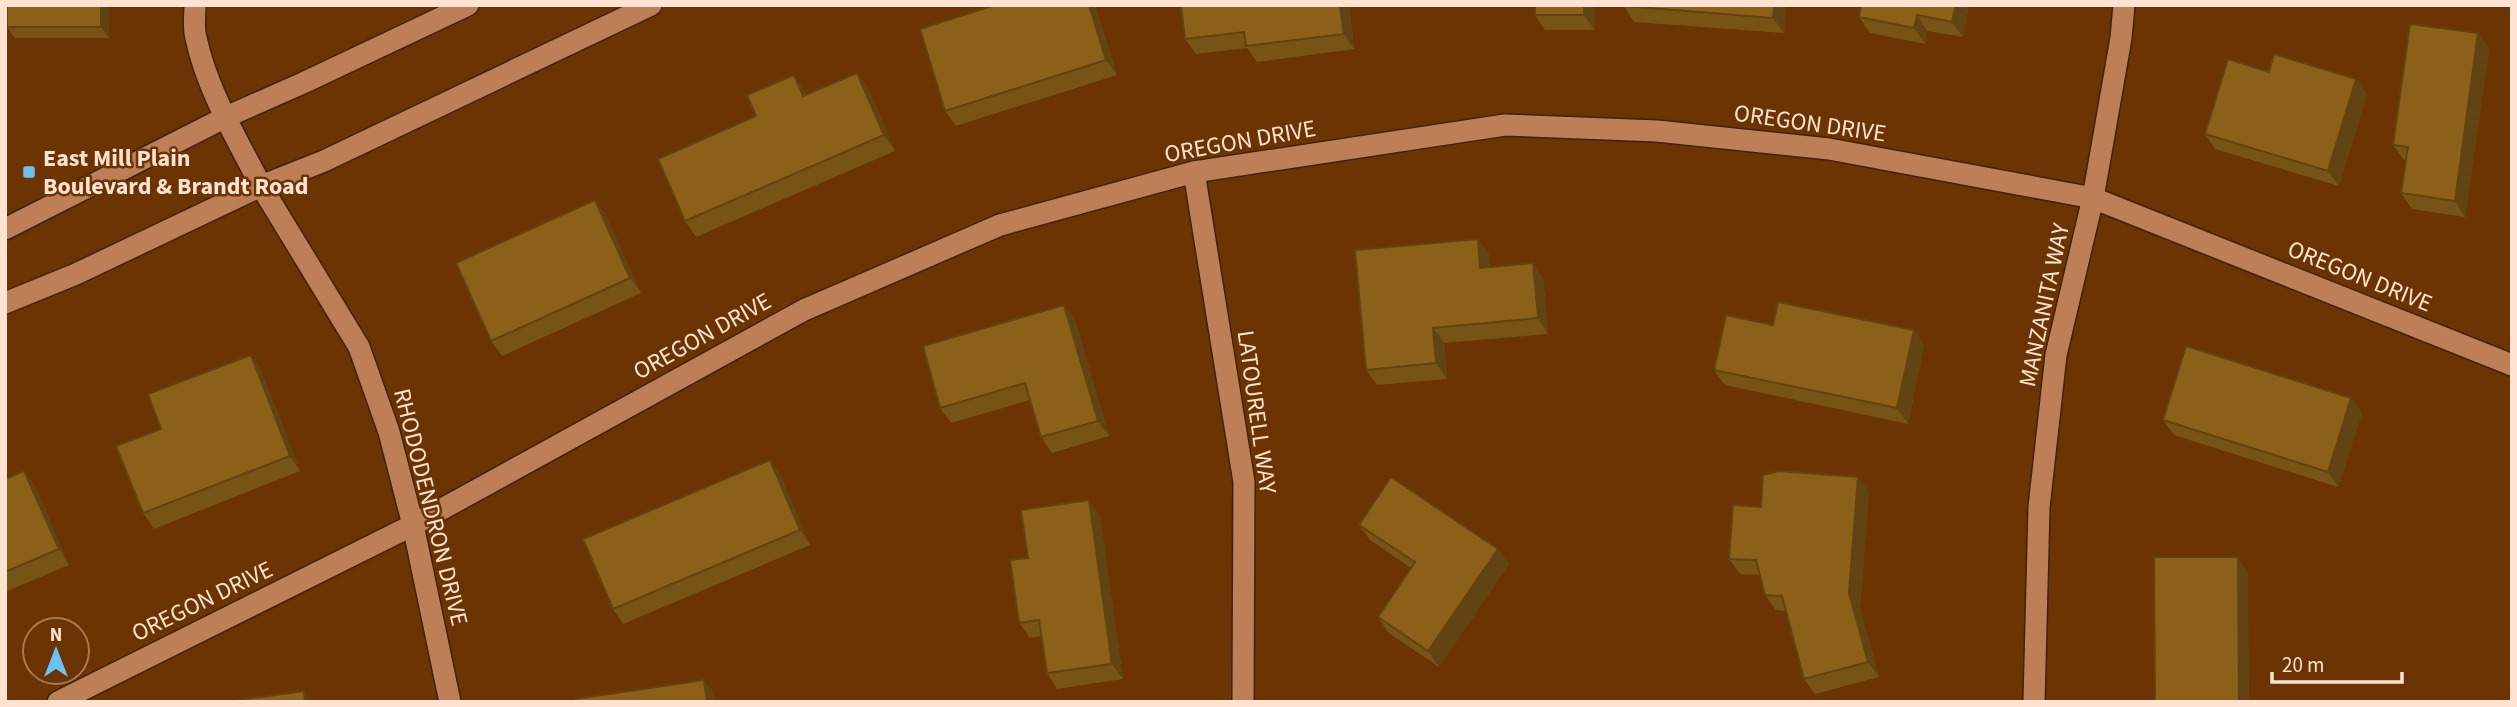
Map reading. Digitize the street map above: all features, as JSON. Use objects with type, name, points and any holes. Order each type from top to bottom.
[{"type":"street","name":"RHODODENDRON DRIVE","points":[[195,5],[195,35],[200,57],[226,117],[261,186],[359,347],[389,432],[413,525],[450,702]]},
{"type":"street","points":[[5,229],[226,117],[468,5]]},
{"type":"street","points":[[5,303],[76,274],[261,186],[324,161],[651,5]]},
{"type":"street","name":"MANZANITA WAY","points":[[2034,702],[2039,507],[2056,355],[2093,198],[2122,38],[2124,5]]},
{"type":"street","name":"OREGON DRIVE","points":[[58,702],[413,525],[804,310],[1000,225],[1194,172],[1505,125],[1657,131],[1829,149],[2093,198],[2512,365]]},
{"type":"street","name":"LATOURELL WAY","points":[[1194,172],[1244,482],[1243,702]]},
{"type":"building","points":[[7,5],[101,5],[101,27],[7,27]]},
{"type":"building","points":[[995,5],[1089,5],[1106,60],[945,111],[920,29]]},
{"type":"building","points":[[1181,5],[1340,5],[1344,34],[1246,46],[1244,32],[1185,39]]},
{"type":"building","points":[[1535,5],[1584,5],[1584,15],[1535,15]]},
{"type":"building","points":[[1624,5],[1774,5],[1773,18]]},
{"type":"building","points":[[1861,5],[1956,5],[1952,22],[1917,15],[1914,28],[1859,17]]},
{"type":"building","points":[[2410,24],[2478,33],[2455,201],[2401,193],[2408,147],[2393,145]]},
{"type":"building","points":[[2274,54],[2356,79],[2328,171],[2205,134],[2228,59],[2269,72]]},
{"type":"building","points":[[857,73],[884,135],[685,221],[658,159],[756,116],[747,95],[794,75],[803,96]]},
{"type":"building","points":[[595,200],[630,278],[491,341],[456,263]]},
{"type":"building","points":[[1478,239],[1480,268],[1533,263],[1538,318],[1433,328],[1436,363],[1366,370],[1355,250]]},
{"type":"building","points":[[1778,302],[1914,330],[1897,408],[1714,370],[1726,315],[1773,325]]},
{"type":"building","points":[[1064,305],[1098,421],[1041,437],[1025,383],[940,408],[923,346]]},
{"type":"building","points":[[2186,346],[2351,398],[2328,472],[2163,420]]},
{"type":"building","points":[[251,355],[290,456],[143,513],[116,446],[161,429],[148,394]]},
{"type":"building","points":[[770,460],[800,530],[613,609],[583,539]]},
{"type":"building","points":[[24,471],[59,549],[5,572],[5,479]]},
{"type":"building","points":[[1779,471],[1858,477],[1849,593],[1868,662],[1804,679],[1782,596],[1765,595],[1756,560],[1729,559],[1733,505],[1761,507],[1763,475]]},
{"type":"building","points":[[1391,477],[1498,549],[1428,651],[1378,617],[1415,562],[1359,525]]},
{"type":"building","points":[[1089,500],[1112,664],[1047,673],[1039,620],[1019,623],[1010,560],[1028,558],[1021,510]]},
{"type":"building","points":[[2154,557],[2238,557],[2239,702],[2155,702]]},
{"type":"building","points":[[704,680],[707,702],[576,702],[575,699]]},
{"type":"building","points":[[304,691],[305,702],[224,702]]},
{"type":"place","name":"East Mill Plain Boulevard & Brandt Road","points":[[29,172]]}]
